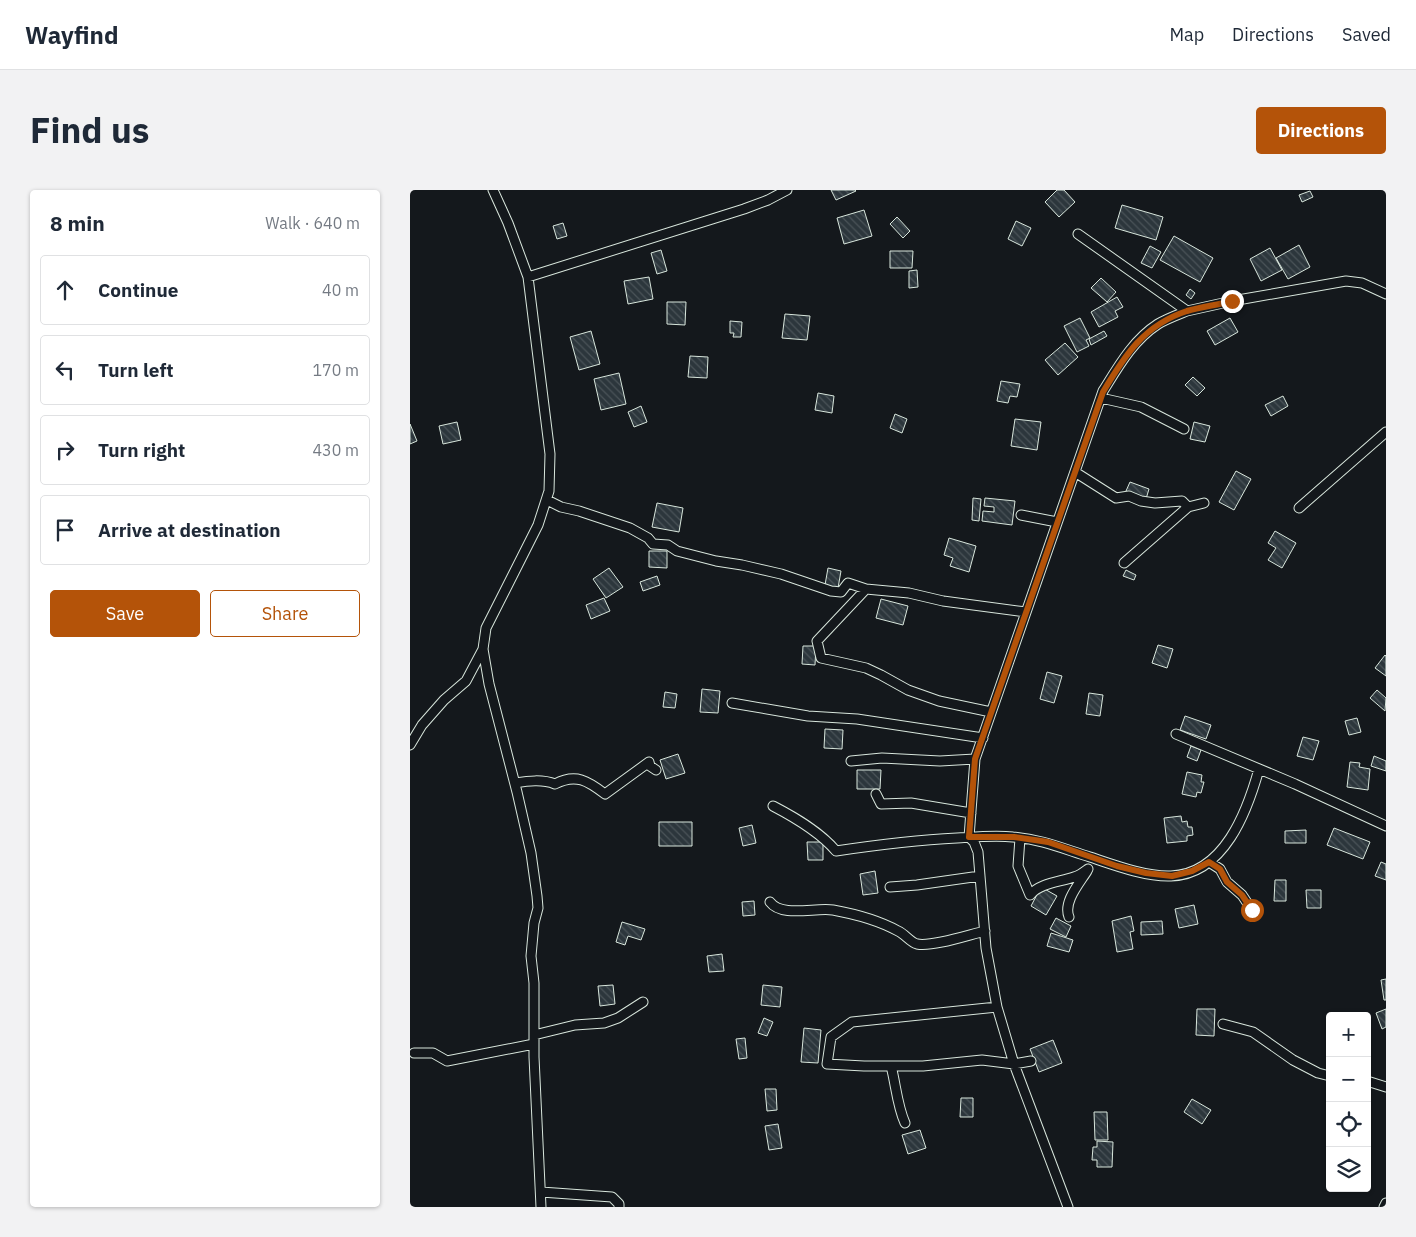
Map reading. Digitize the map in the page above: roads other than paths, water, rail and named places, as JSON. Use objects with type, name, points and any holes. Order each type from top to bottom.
[{"type":"street","points":[[493,190],[508,223],[528,278],[550,454],[549,490],[538,526],[486,628],[483,649],[489,684],[531,853],[537,896],[538,908],[534,923],[531,956],[534,983],[534,1040],[541,1207]]},
{"type":"street","points":[[528,278],[744,209],[768,200],[786,190]]},
{"type":"street","points":[[1078,234],[1187,311]]},
{"type":"street","points":[[1068,1207],[1014,1064],[997,1007],[986,948],[978,852],[974,842],[969,837],[975,759],[991,712],[1101,398],[1119,364],[1138,340],[1158,324],[1187,311],[1232,301],[1346,281],[1362,283],[1386,294]]},
{"type":"street","points":[[1101,398],[1141,407],[1184,429]]},
{"type":"street","points":[[1299,508],[1386,432]]},
{"type":"street","points":[[1075,472],[1116,498],[1130,496],[1141,501],[1155,503],[1182,501],[1188,507]]},
{"type":"street","points":[[546,500],[561,507],[579,510],[630,528],[648,538],[653,544],[668,545],[676,550],[716,561],[781,574],[831,591],[840,592],[848,584],[866,589],[909,593],[943,601],[1026,612]]},
{"type":"street","points":[[1124,563],[1188,507],[1204,503]]},
{"type":"street","points":[[1021,514],[1058,522]]},
{"type":"street","points":[[866,589],[817,642],[820,658],[866,668],[881,674],[908,690],[939,701],[991,712]]},
{"type":"street","points":[[410,745],[422,725],[444,700],[466,681],[483,649]]},
{"type":"street","points":[[732,703],[808,716],[857,719],[982,738]]},
{"type":"street","points":[[1176,734],[1386,826]]},
{"type":"street","points":[[851,761],[882,758],[940,761],[975,759]]},
{"type":"street","points":[[515,783],[535,781],[555,784],[566,779],[586,780],[606,794],[649,762],[650,766],[656,770]]},
{"type":"street","points":[[773,806],[794,817],[828,842],[836,852],[911,841],[969,837],[1020,838],[1048,842],[1117,866],[1146,873],[1172,876],[1192,871],[1209,862],[1224,848],[1250,799],[1259,769]]},
{"type":"street","points":[[876,794],[882,804],[911,803],[971,813]]},
{"type":"street","points":[[1020,838],[1018,866],[1030,895],[1034,890],[1076,877],[1088,869]]},
{"type":"street","points":[[1069,917],[1066,912],[1069,902],[1088,869],[1088,857]]},
{"type":"street","points":[[1209,862],[1220,869],[1227,882],[1242,895],[1252,910]]},
{"type":"street","points":[[890,888],[948,882],[980,876]]},
{"type":"street","points":[[770,902],[774,907],[783,910],[830,909],[881,923],[901,932],[915,943],[926,944],[985,932]]},
{"type":"street","points":[[414,1053],[433,1054],[447,1060],[534,1040],[575,1025],[604,1023],[618,1018],[643,1002]]},
{"type":"street","points":[[997,1007],[852,1022],[831,1037],[827,1064],[924,1066],[982,1060],[1014,1064],[1031,1061]]},
{"type":"street","points":[[1223,1024],[1253,1032],[1293,1060],[1326,1075]]},
{"type":"street","points":[[891,1066],[897,1090],[899,1109],[905,1123]]},
{"type":"street","points":[[1371,1082],[1386,1086]]},
{"type":"street","points":[[540,1192],[612,1197],[619,1204],[619,1207]]}]
